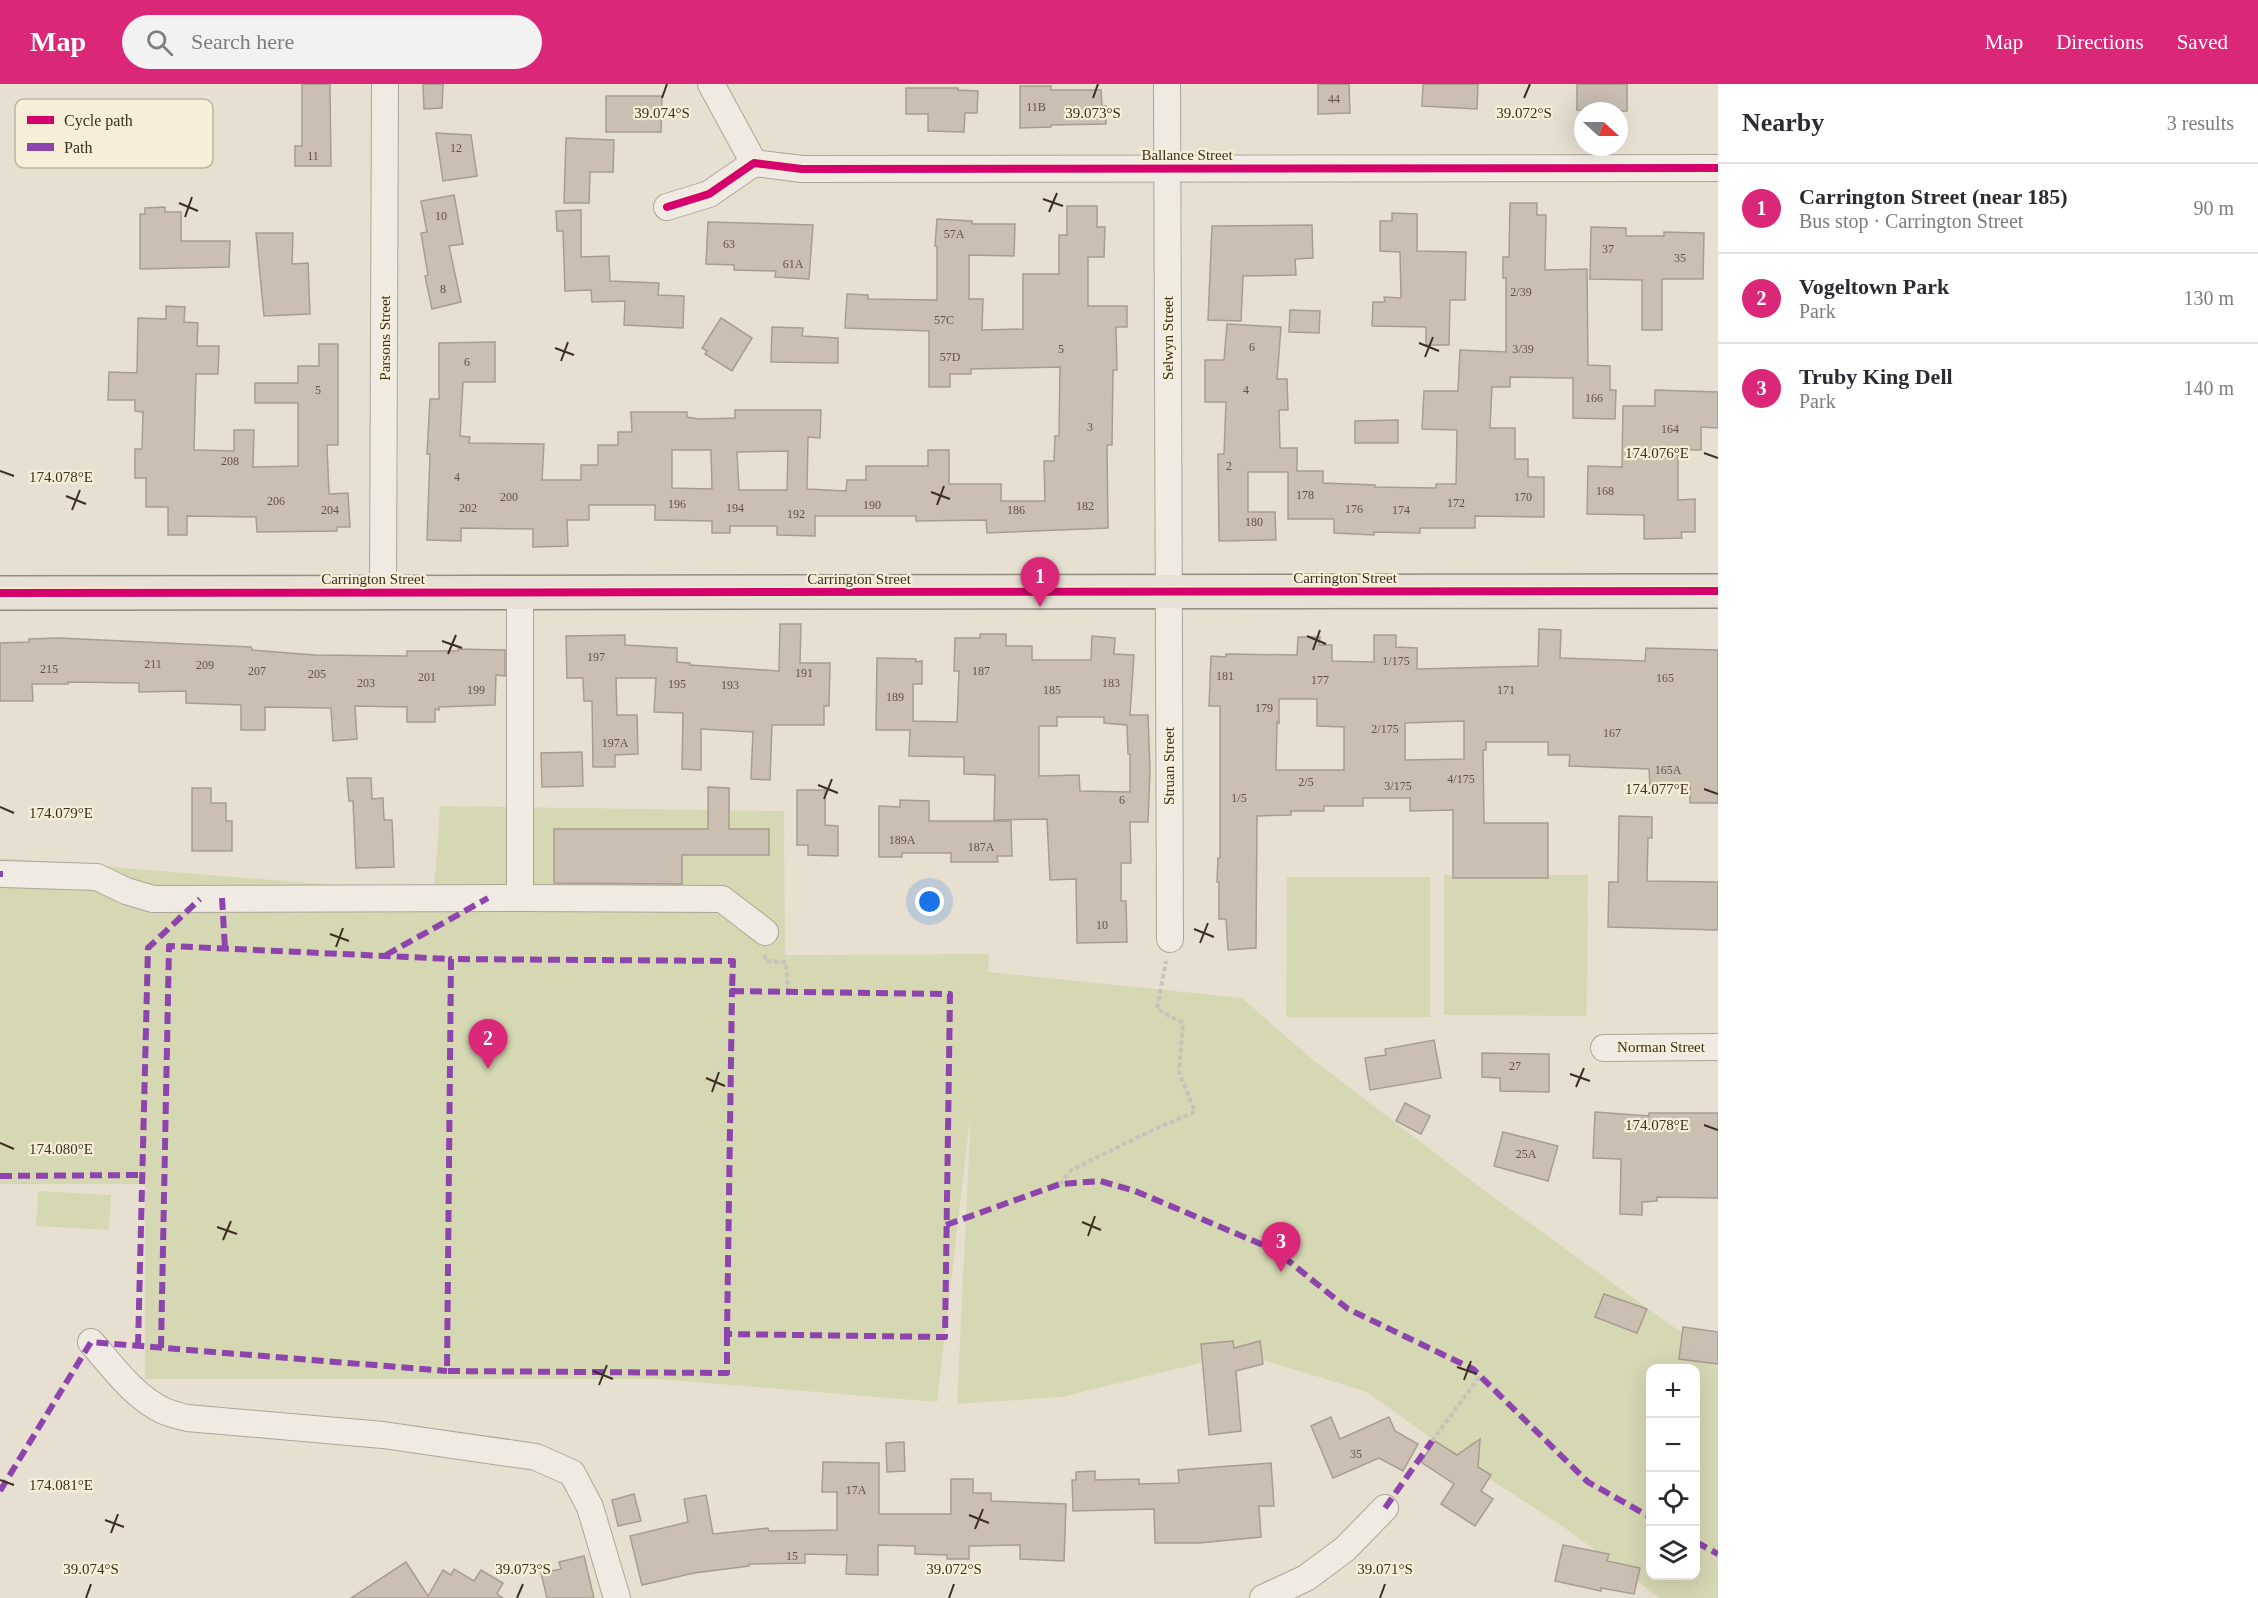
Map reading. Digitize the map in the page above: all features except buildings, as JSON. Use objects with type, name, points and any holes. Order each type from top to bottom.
[{"type":"main road","name":"Carrington Street","points":[[0,593],[1718,591]]},
{"type":"street","name":"Parsons Street","points":[[383,592],[386,84]]},
{"type":"street","points":[[667,207],[709,194],[754,163],[711,84]]},
{"type":"street","name":"Selwyn Street","points":[[1167,84],[1169,592]]},
{"type":"street","name":"Ballance Street","points":[[754,163],[802,170],[1718,168]]},
{"type":"street","points":[[520,592],[520,897]]},
{"type":"street","name":"Struan Street","points":[[1169,592],[1170,939]]},
{"type":"street","points":[[3,874],[97,877],[126,891],[153,899],[520,897],[722,899],[765,932]]},
{"type":"street","name":"Norman Street","points":[[1604,1048],[1718,1047]]},
{"type":"street","points":[[91,1342],[127,1383],[145,1398],[163,1410],[187,1418],[383,1435],[536,1456],[572,1473],[590,1507],[617,1598]]},
{"type":"street","points":[[1263,1598],[1306,1578],[1345,1549],[1385,1508]]},
{"type":"path","points":[[765,932],[765,961],[786,962],[788,992]]},
{"type":"path","points":[[1060,1184],[1071,1170],[1195,1112],[1179,1072],[1183,1023],[1157,1010],[1170,939]]},
{"type":"path","points":[[1432,1441],[1480,1376]]},
{"type":"green space","points":[[440,806],[784,811],[785,955],[989,954],[988,972],[1242,998],[1312,1059],[1485,1191],[1718,1359],[1718,1598],[1660,1598],[1561,1525],[1474,1469],[1367,1392],[1241,1353],[1061,1397],[957,1404],[971,1110],[937,1402],[659,1379],[145,1379],[145,1184],[0,1184],[0,858],[434,893]]},
{"type":"green space","points":[[1444,875],[1588,875],[1587,1016],[1444,1015]]},
{"type":"green space","points":[[1287,877],[1430,877],[1430,1017],[1286,1017]]},
{"type":"green space","points":[[38,1191],[111,1195],[109,1230],[36,1226]]},
{"type":"marked path","points":[[222,898],[225,948]]},
{"type":"marked path","points":[[386,955],[488,898]]},
{"type":"marked path","points":[[138,1346],[148,948],[200,899]]},
{"type":"marked path","points":[[161,1348],[169,946],[451,959]]},
{"type":"marked path","points":[[727,1334],[727,1373],[447,1371],[451,959],[733,961],[732,991]]},
{"type":"marked path","points":[[732,991],[950,994],[945,1337],[727,1334],[732,991]]},
{"type":"marked path","points":[[0,1176],[142,1175]]},
{"type":"marked path","points":[[946,1225],[1060,1184],[1100,1181],[1135,1191],[1275,1250],[1348,1309],[1473,1369],[1588,1482],[1646,1515]]},
{"type":"marked path","points":[[0,1491],[91,1342],[447,1371]]},
{"type":"marked path","points":[[1385,1508],[1432,1441]]},
{"type":"marked path","points":[[1700,1544],[1718,1554]]},
{"type":"cycle path","points":[[667,207],[709,194],[754,163],[802,169],[1718,168]]},
{"type":"cycle path","points":[[0,593],[1718,591]]},
{"type":"place","name":"Carrington Street (near 185)","points":[[1040,607]]},
{"type":"place","name":"Vogeltown Park","points":[[488,1069]]},
{"type":"place","name":"Truby King Dell","points":[[1281,1272]]}]
